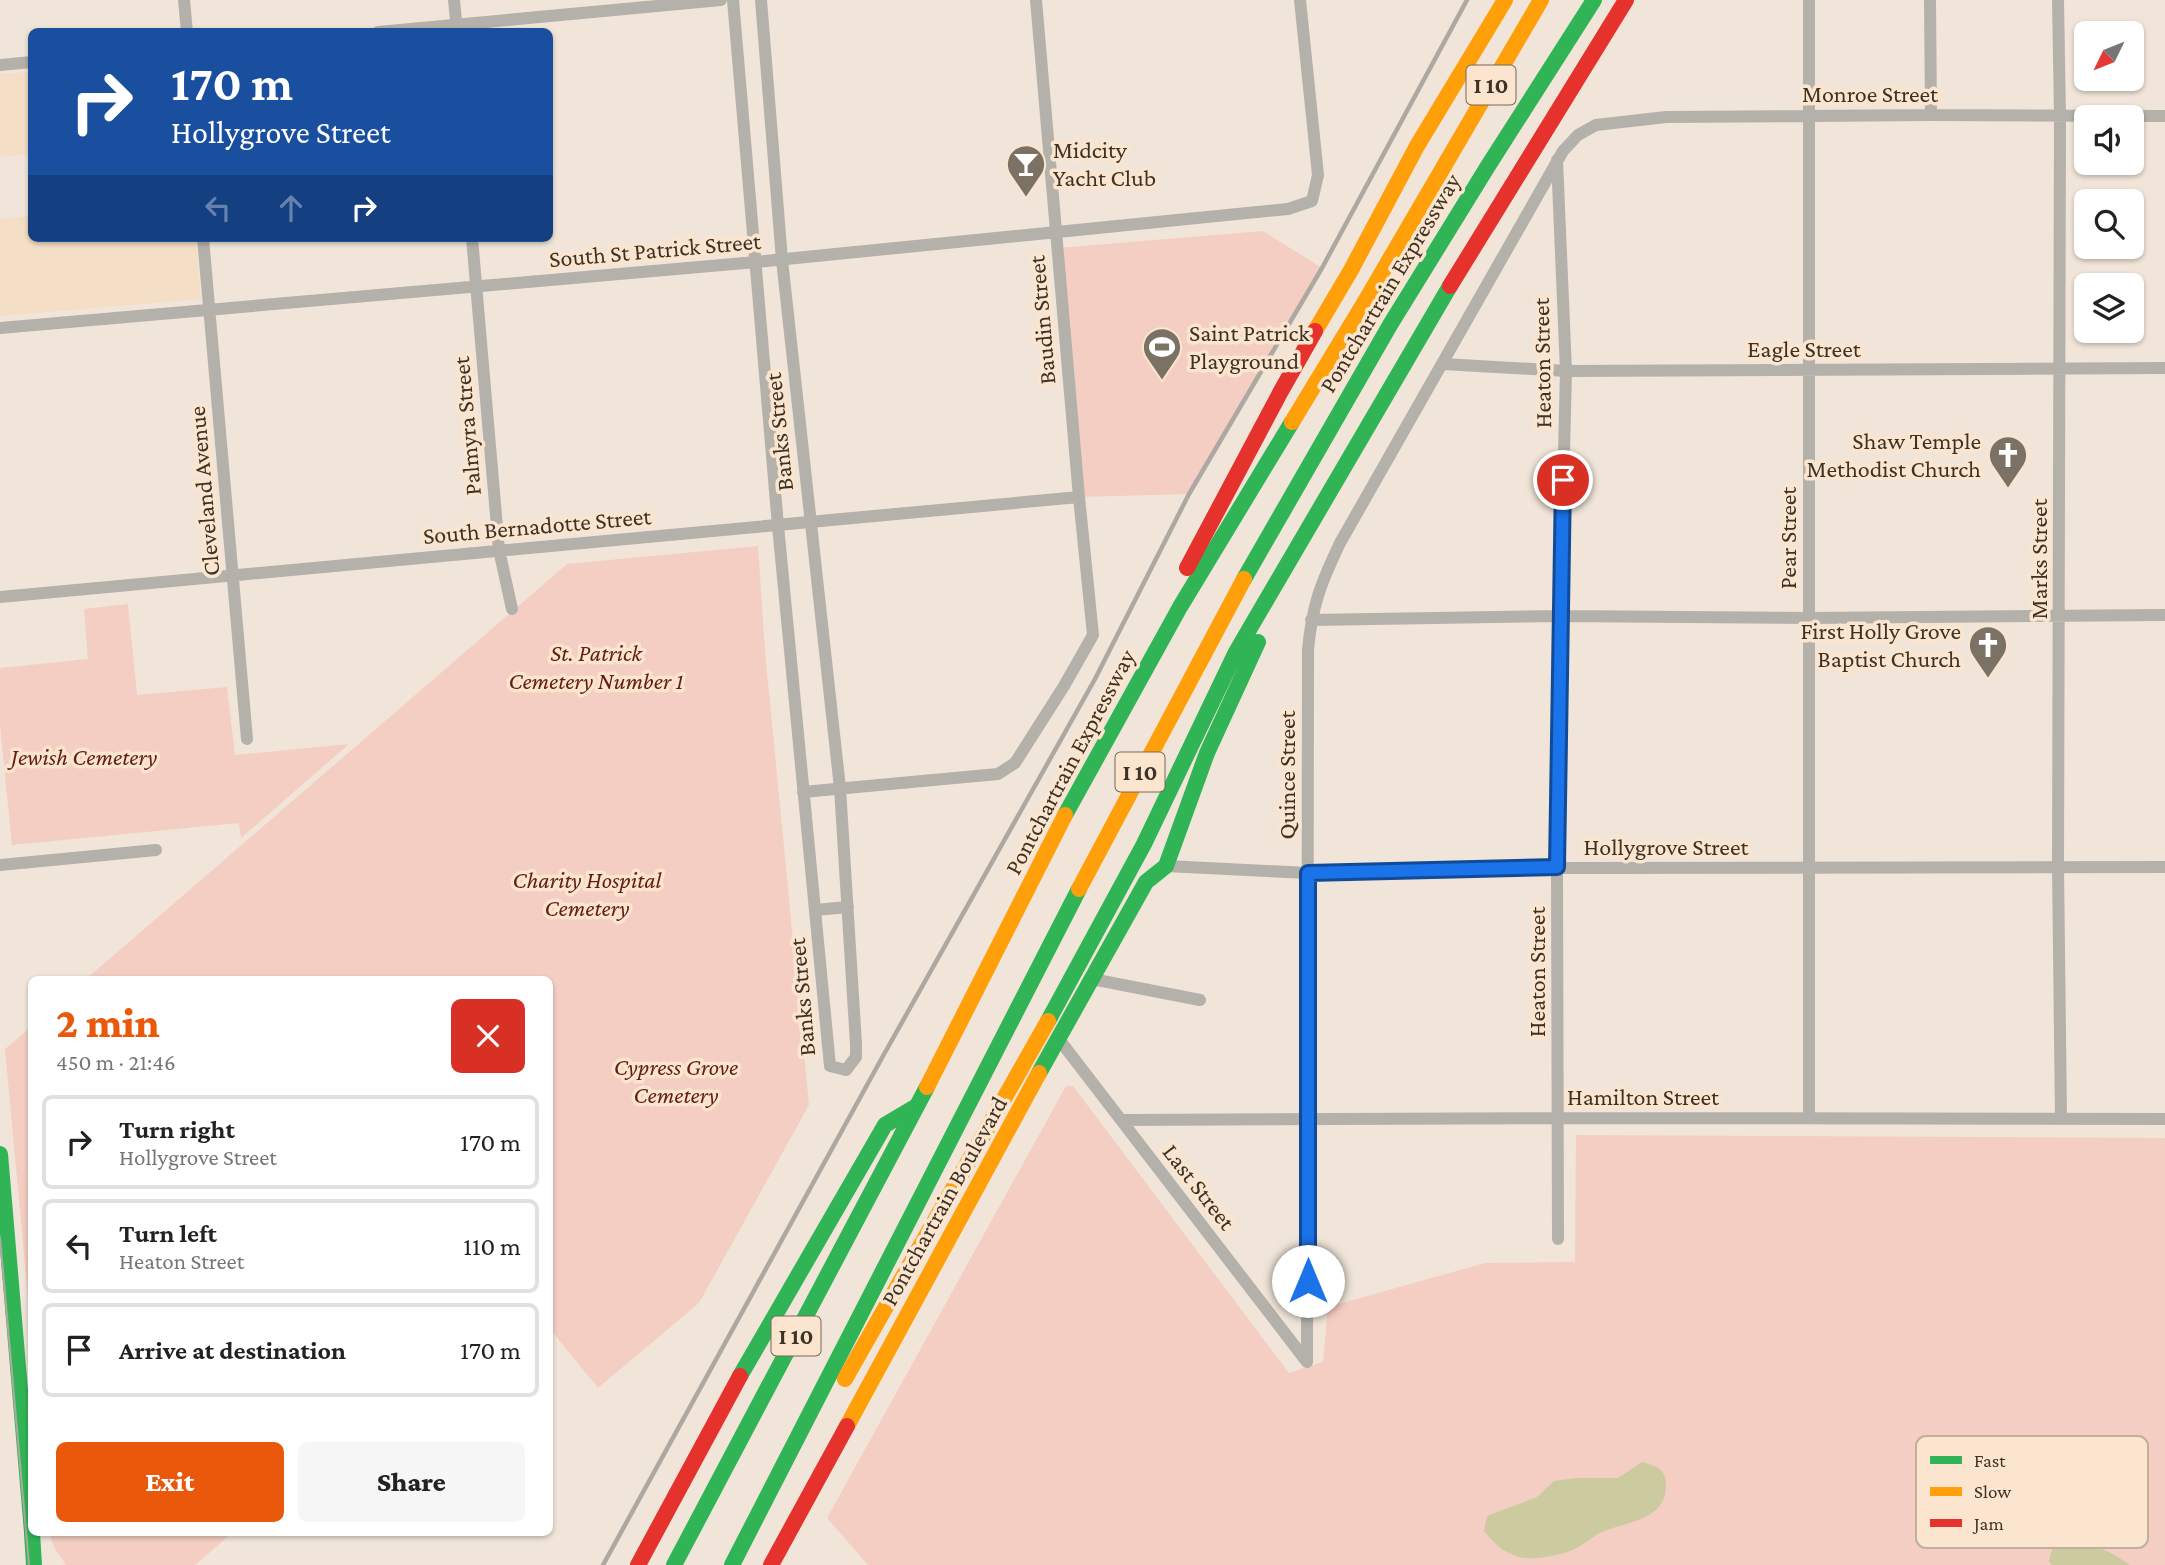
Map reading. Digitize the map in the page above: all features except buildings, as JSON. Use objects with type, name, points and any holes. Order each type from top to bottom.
[{"type":"main road","points":[[1180,607],[1176,588],[1281,391],[1351,270],[1417,146],[1505,0]]},
{"type":"main road","name":"Pontchartrain Expressway","points":[[674,1565],[917,1106],[1082,784],[1180,607],[1541,0]]},
{"type":"main road","name":"Pontchartrain Expressway","points":[[732,1565],[1124,803],[1229,605],[1353,387],[1488,166],[1594,0]]},
{"type":"main road","points":[[820,1394],[844,1380],[1047,1023],[1144,844],[1236,652],[1415,343],[1626,0]]},
{"type":"main road","points":[[1166,866],[1207,752],[1322,514],[1326,497]]},
{"type":"main road","name":"Pontchartrain Boulevard","points":[[771,1565],[1058,1038],[1146,883],[1166,866]]},
{"type":"main road","points":[[638,1565],[737,1382],[885,1125],[917,1106]]},
{"type":"main road","points":[[0,1154],[8,1352],[28,1503]]},
{"type":"main road","points":[[32,1536],[34,1565]]},
{"type":"street","points":[[184,0],[187,28]]},
{"type":"street","points":[[454,0],[456,28],[721,0]]},
{"type":"street","name":"Banks Street","points":[[733,0],[778,526],[830,1066],[846,1070],[856,1057],[856,1044],[840,789],[782,260],[761,0]]},
{"type":"street","name":"Baudin Street","points":[[840,789],[998,774],[1015,763],[1093,635],[1036,0]]},
{"type":"street","name":"South St Patrick Street","points":[[0,328],[782,260],[1289,209],[1312,201],[1318,175],[1300,0]]},
{"type":"street","name":"Pear Street","points":[[1809,1118],[1810,0]]},
{"type":"street","points":[[1930,0],[1931,115]]},
{"type":"street","name":"Marks Street","points":[[2058,0],[2058,867],[2061,1119]]},
{"type":"street","points":[[0,65],[28,62]]},
{"type":"street","name":"Monroe Street","points":[[1578,135],[1596,125],[1665,117],[2165,116]]},
{"type":"street","name":"Quince Street","points":[[1307,1362],[1308,650],[1311,620],[1320,586],[1340,543],[1557,160],[1578,135]]},
{"type":"street","name":"Heaton Street","points":[[1557,160],[1566,371],[1557,867],[1558,1239]]},
{"type":"street","name":"Cleveland Avenue","points":[[203,242],[247,739]]},
{"type":"street","name":"Palmyra Street","points":[[471,242],[499,550],[512,609]]},
{"type":"street","name":"Eagle Street","points":[[1443,364],[1566,371],[2165,368]]},
{"type":"street","name":"South Bernadotte Street","points":[[0,597],[1079,497]]},
{"type":"street","points":[[1311,620],[2165,615]]},
{"type":"street","points":[[803,792],[840,789]]},
{"type":"street","points":[[0,864],[156,850]]},
{"type":"street","name":"Hollygrove Street","points":[[1166,866],[1308,873],[1557,867],[2165,867]]},
{"type":"street","points":[[815,910],[848,907]]},
{"type":"street","points":[[1092,979],[1200,1000]]},
{"type":"street","name":"Last Street","points":[[1058,1038],[1307,1362]]},
{"type":"street","name":"Hamilton Street","points":[[1121,1120],[2165,1119]]},
{"type":"shaded area","points":[[28,72],[28,154],[0,157],[0,74]]},
{"type":"shaded area","points":[[28,216],[28,242],[196,242],[201,299],[0,316],[0,219]]},
{"type":"shaded area","points":[[1642,1462],[1656,1467],[1664,1475],[1666,1485],[1660,1506],[1643,1518],[1602,1532],[1565,1553],[1533,1558],[1515,1556],[1499,1547],[1484,1531],[1487,1516],[1537,1497],[1554,1481],[1618,1478]]},
{"type":"shaded area","points":[[2052,1548],[2100,1548],[2130,1565],[2052,1565],[2049,1561]]},
{"type":"green space","name":"Saint Patrick Playground","points":[[1263,231],[1322,268],[1189,494],[1079,497],[1057,248]]},
{"type":"green space","points":[[758,546],[765,651],[809,1105],[699,1303],[598,1388],[553,1333],[553,976],[90,976],[567,564]]},
{"type":"green space","name":"Jewish Cemetery","points":[[128,604],[137,695],[227,687],[235,755],[349,744],[241,838],[239,823],[12,845],[0,726],[0,668],[88,659],[84,609]]},
{"type":"green space","points":[[28,1030],[28,1298],[5,1049]]},
{"type":"green space","points":[[1066,1086],[1073,1086],[1289,1373],[1323,1362],[1328,1307],[1485,1263],[1575,1262],[1576,1135],[2165,1138],[2165,1565],[868,1565],[827,1518]]},
{"type":"green space","points":[[50,1536],[229,1536],[195,1565],[66,1565]]},
{"type":"tram line","points":[[0,1237],[29,1565]]},
{"type":"railway","points":[[603,1565],[883,1056],[1095,679],[1189,494],[1322,268],[1467,0]]},
{"type":"traffic: fast","points":[[1244,579],[1390,325],[1594,0]]},
{"type":"traffic: fast","points":[[1048,1021],[1144,844],[1236,652],[1450,286]]},
{"type":"traffic: fast","points":[[1065,815],[1180,607],[1292,422]]},
{"type":"traffic: fast","points":[[1166,866],[1207,753],[1258,642]]},
{"type":"traffic: fast","points":[[1039,1073],[1146,882],[1166,866]]},
{"type":"traffic: fast","points":[[732,1565],[1079,889]]},
{"type":"traffic: fast","points":[[674,1565],[927,1087]]},
{"type":"traffic: fast","points":[[740,1376],[885,1125],[917,1106]]},
{"type":"traffic: fast","points":[[0,1154],[28,1485]]},
{"type":"traffic: fast","points":[[32,1536],[34,1565]]},
{"type":"traffic: slow","points":[[1315,331],[1417,146],[1505,0]]},
{"type":"traffic: slow","points":[[1292,422],[1541,0]]},
{"type":"traffic: slow","points":[[1079,889],[1244,579]]},
{"type":"traffic: slow","points":[[927,1087],[1065,815]]},
{"type":"traffic: slow","points":[[845,1379],[1048,1021]]},
{"type":"traffic: slow","points":[[847,1426],[1039,1073]]},
{"type":"traffic: jam","points":[[1450,286],[1626,0]]},
{"type":"traffic: jam","points":[[1187,568],[1315,331]]},
{"type":"traffic: jam","points":[[638,1565],[740,1376]]},
{"type":"traffic: jam","points":[[771,1565],[847,1426]]},
{"type":"place","name":"Midcity Yacht Club","points":[[1026,198]]},
{"type":"place","name":"Saint Patrick Playground","points":[[1162,381]]},
{"type":"place","name":"Shaw Temple Methodist Church","points":[[2008,489]]},
{"type":"place","name":"First Holly Grove Baptist Church","points":[[1988,679]]},
{"type":"route","points":[[1308,1281],[1308,873],[1557,867],[1563,480]]},
{"type":"park label","name":"St. Patrick Cemetery Number 1","points":[[596,667]]},
{"type":"park label","name":"Charity Hospital Cemetery","points":[[587,894]]},
{"type":"park label","name":"Cypress Grove Cemetery","points":[[676,1081]]}]
